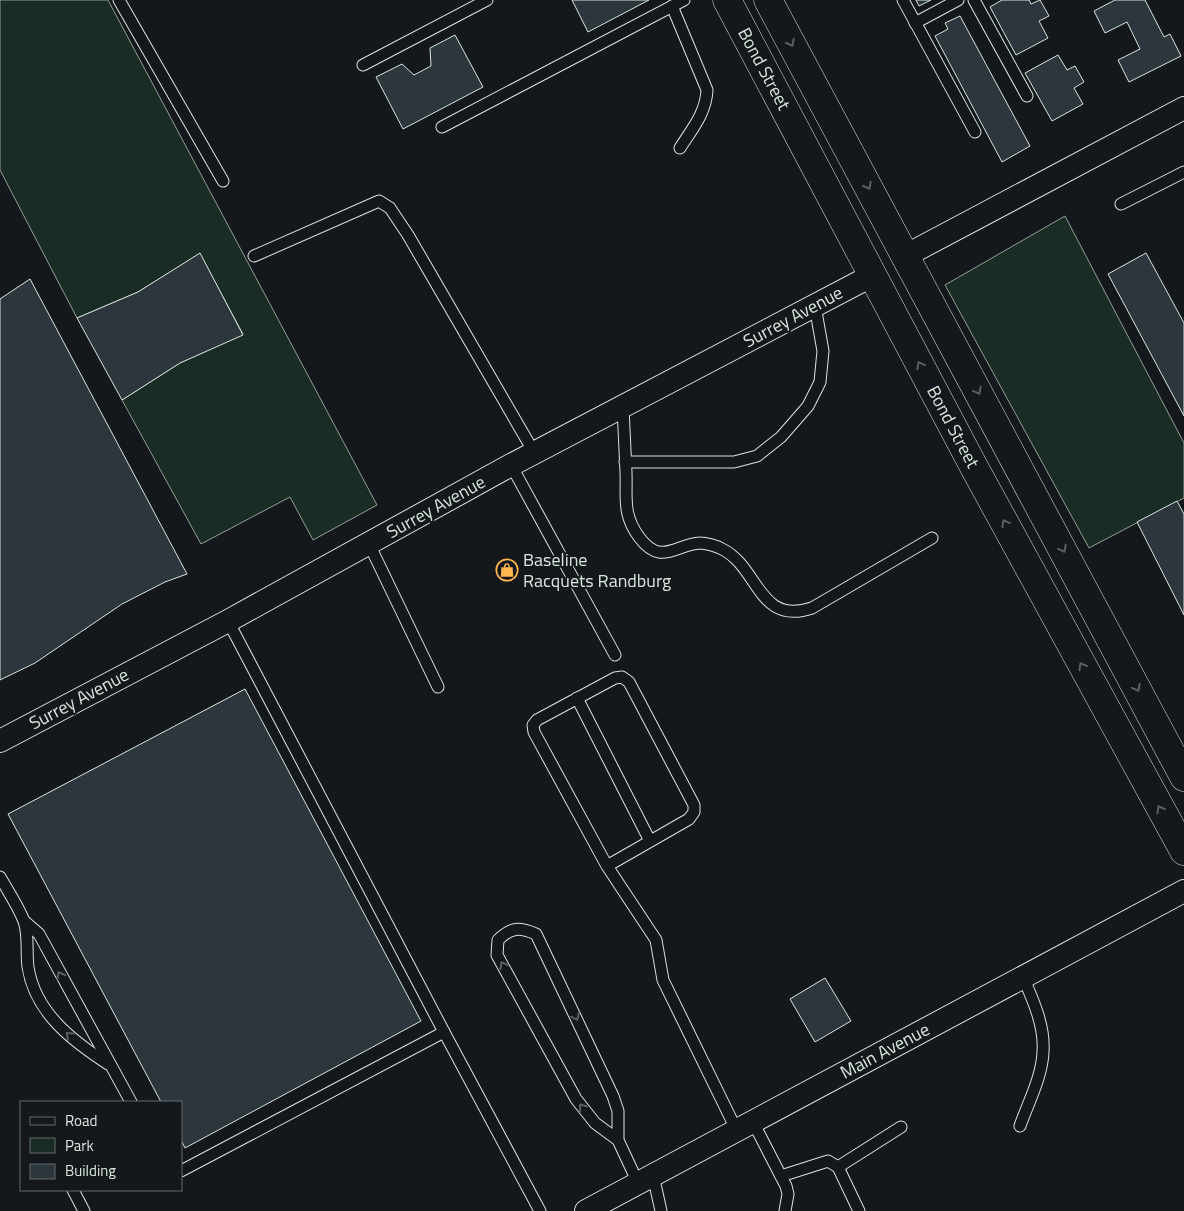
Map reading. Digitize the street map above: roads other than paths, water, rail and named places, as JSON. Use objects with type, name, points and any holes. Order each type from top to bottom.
[{"type":"street","name":"Bond Street","points":[[727,0],[974,468],[1184,851]]},
{"type":"street","name":"Bond Street","points":[[768,0],[1184,777]]},
{"type":"street","points":[[905,256],[1184,108]]},
{"type":"street","name":"Surrey Avenue","points":[[0,741],[228,621],[511,466],[873,274]]},
{"type":"street","name":"Main Avenue","points":[[586,1211],[1184,891]]},
{"type":"lane","points":[[119,0],[222,181]]},
{"type":"lane","points":[[363,65],[486,0]]},
{"type":"lane","points":[[442,127],[684,0]]},
{"type":"lane","points":[[903,0],[974,132]]},
{"type":"lane","points":[[915,24],[958,0]]},
{"type":"lane","points":[[974,0],[1027,96]]},
{"type":"lane","points":[[672,6],[707,90],[701,116],[680,148]]},
{"type":"lane","points":[[1121,204],[1184,172]]},
{"type":"lane","points":[[254,256],[379,201],[384,204],[398,220],[446,296],[535,454]]},
{"type":"lane","points":[[625,462],[734,462],[758,456],[781,437],[808,406],[820,382],[823,352],[815,306]]},
{"type":"lane","points":[[623,407],[624,504],[640,539],[653,549],[667,554],[700,543],[722,549],[736,559],[764,596],[779,609],[795,613],[812,608],[932,538]]},
{"type":"lane","points":[[511,466],[615,655]]},
{"type":"lane","points":[[369,544],[438,687]]},
{"type":"lane","points":[[228,621],[540,1211]]},
{"type":"lane","points":[[607,866],[689,819],[694,812],[694,805],[630,682],[622,678],[615,678],[537,720],[533,725],[534,732],[607,866],[656,940],[663,980],[745,1126],[781,1176],[788,1194],[785,1211]]},
{"type":"lane","points":[[577,698],[650,841]]},
{"type":"lane","points":[[0,877],[24,921],[28,964],[35,995],[44,1009],[63,1030],[84,1048],[108,1064]]},
{"type":"lane","points":[[24,921],[39,934],[78,1010],[98,1041],[108,1064],[130,1101]]},
{"type":"lane","points":[[618,1140],[618,1111],[614,1096],[536,934],[521,928],[508,930],[498,940],[497,955],[576,1099],[595,1123],[618,1140],[645,1179],[661,1211]]},
{"type":"lane","points":[[1020,1126],[1043,1052],[1038,1011],[1023,977]]},
{"type":"lane","points":[[182,1170],[444,1032]]},
{"type":"lane","points":[[838,1167],[901,1127]]},
{"type":"lane","points":[[781,1176],[828,1161],[838,1167],[859,1211]]},
{"type":"lane","points":[[74,1191],[84,1211]]},
{"type":"place","name":"Baseline Racquets Randburg","points":[[507,570]]}]
